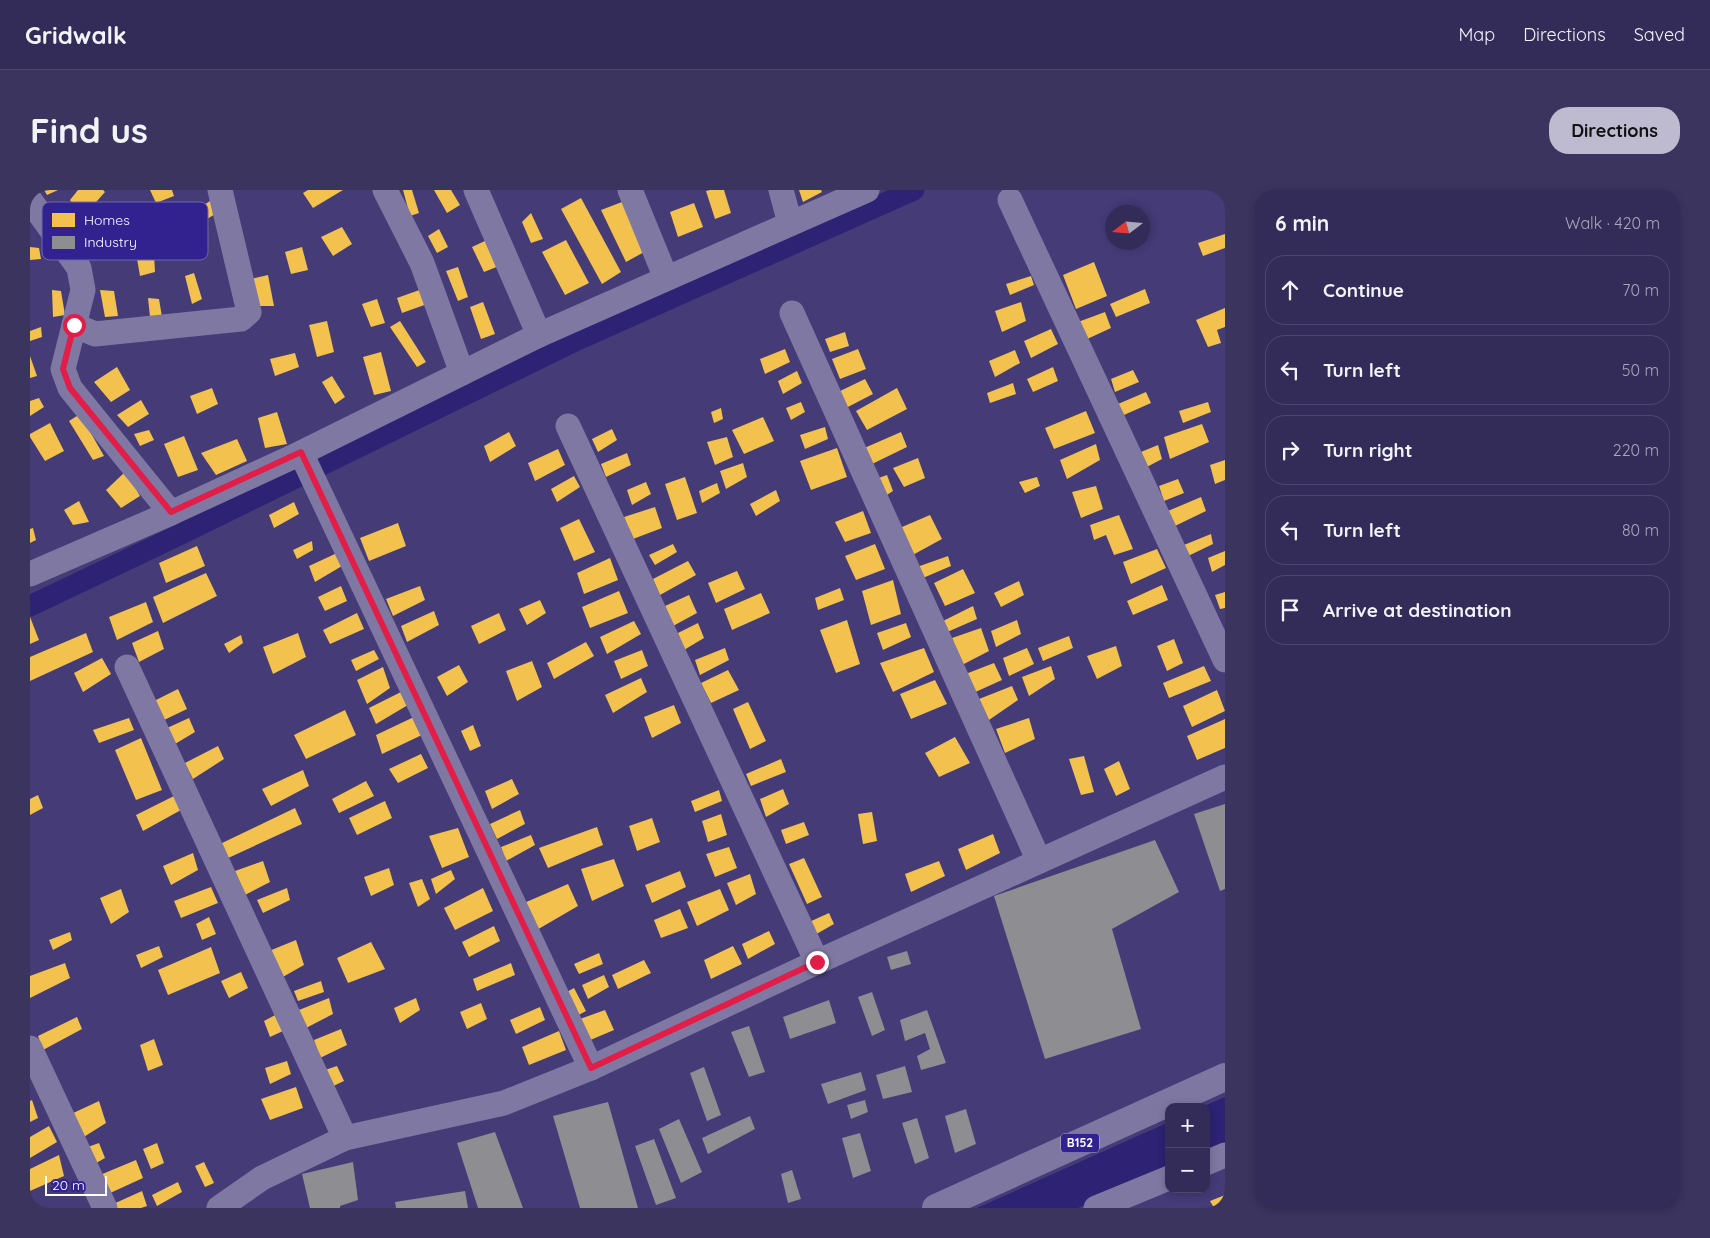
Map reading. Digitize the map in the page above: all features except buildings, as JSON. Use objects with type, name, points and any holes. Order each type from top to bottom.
[{"type":"main road","name":"B152","points":[[936,1208],[1225,1077]]},
{"type":"street","points":[[74,325],[95,334],[241,319],[249,312],[220,190]]},
{"type":"street","points":[[385,190],[422,263],[462,373]]},
{"type":"street","points":[[476,190],[539,335]]},
{"type":"street","points":[[630,190],[666,278]]},
{"type":"street","points":[[780,190],[790,223]]},
{"type":"street","points":[[30,574],[303,457],[462,373],[539,335],[867,190]]},
{"type":"street","points":[[30,200],[42,217]]},
{"type":"street","points":[[1010,200],[1225,660]]},
{"type":"street","points":[[73,260],[79,268],[83,290],[63,369],[70,388],[171,512]]},
{"type":"street","points":[[792,313],[1039,861]]},
{"type":"street","points":[[568,426],[817,962]]},
{"type":"street","points":[[303,457],[591,1068]]},
{"type":"street","points":[[127,666],[345,1138]]},
{"type":"street","points":[[219,1208],[262,1178],[345,1138],[504,1103],[591,1068],[817,962],[1225,777]]},
{"type":"street","points":[[30,1048],[105,1208]]},
{"type":"street","points":[[1210,1161],[1225,1155]]},
{"type":"street","points":[[1096,1208],[1120,1203],[1165,1180]]},
{"type":"shaded area","points":[[1225,1097],[1225,1145],[1210,1151],[1210,1148],[1210,1104]]},
{"type":"shaded area","points":[[1165,1124],[1165,1171],[1078,1208],[977,1208]]},
{"type":"waterway","points":[[30,606],[573,342],[914,190]]},
{"type":"route","points":[[74,325],[63,369],[70,388],[171,512],[301,452],[591,1068],[817,962]]}]
